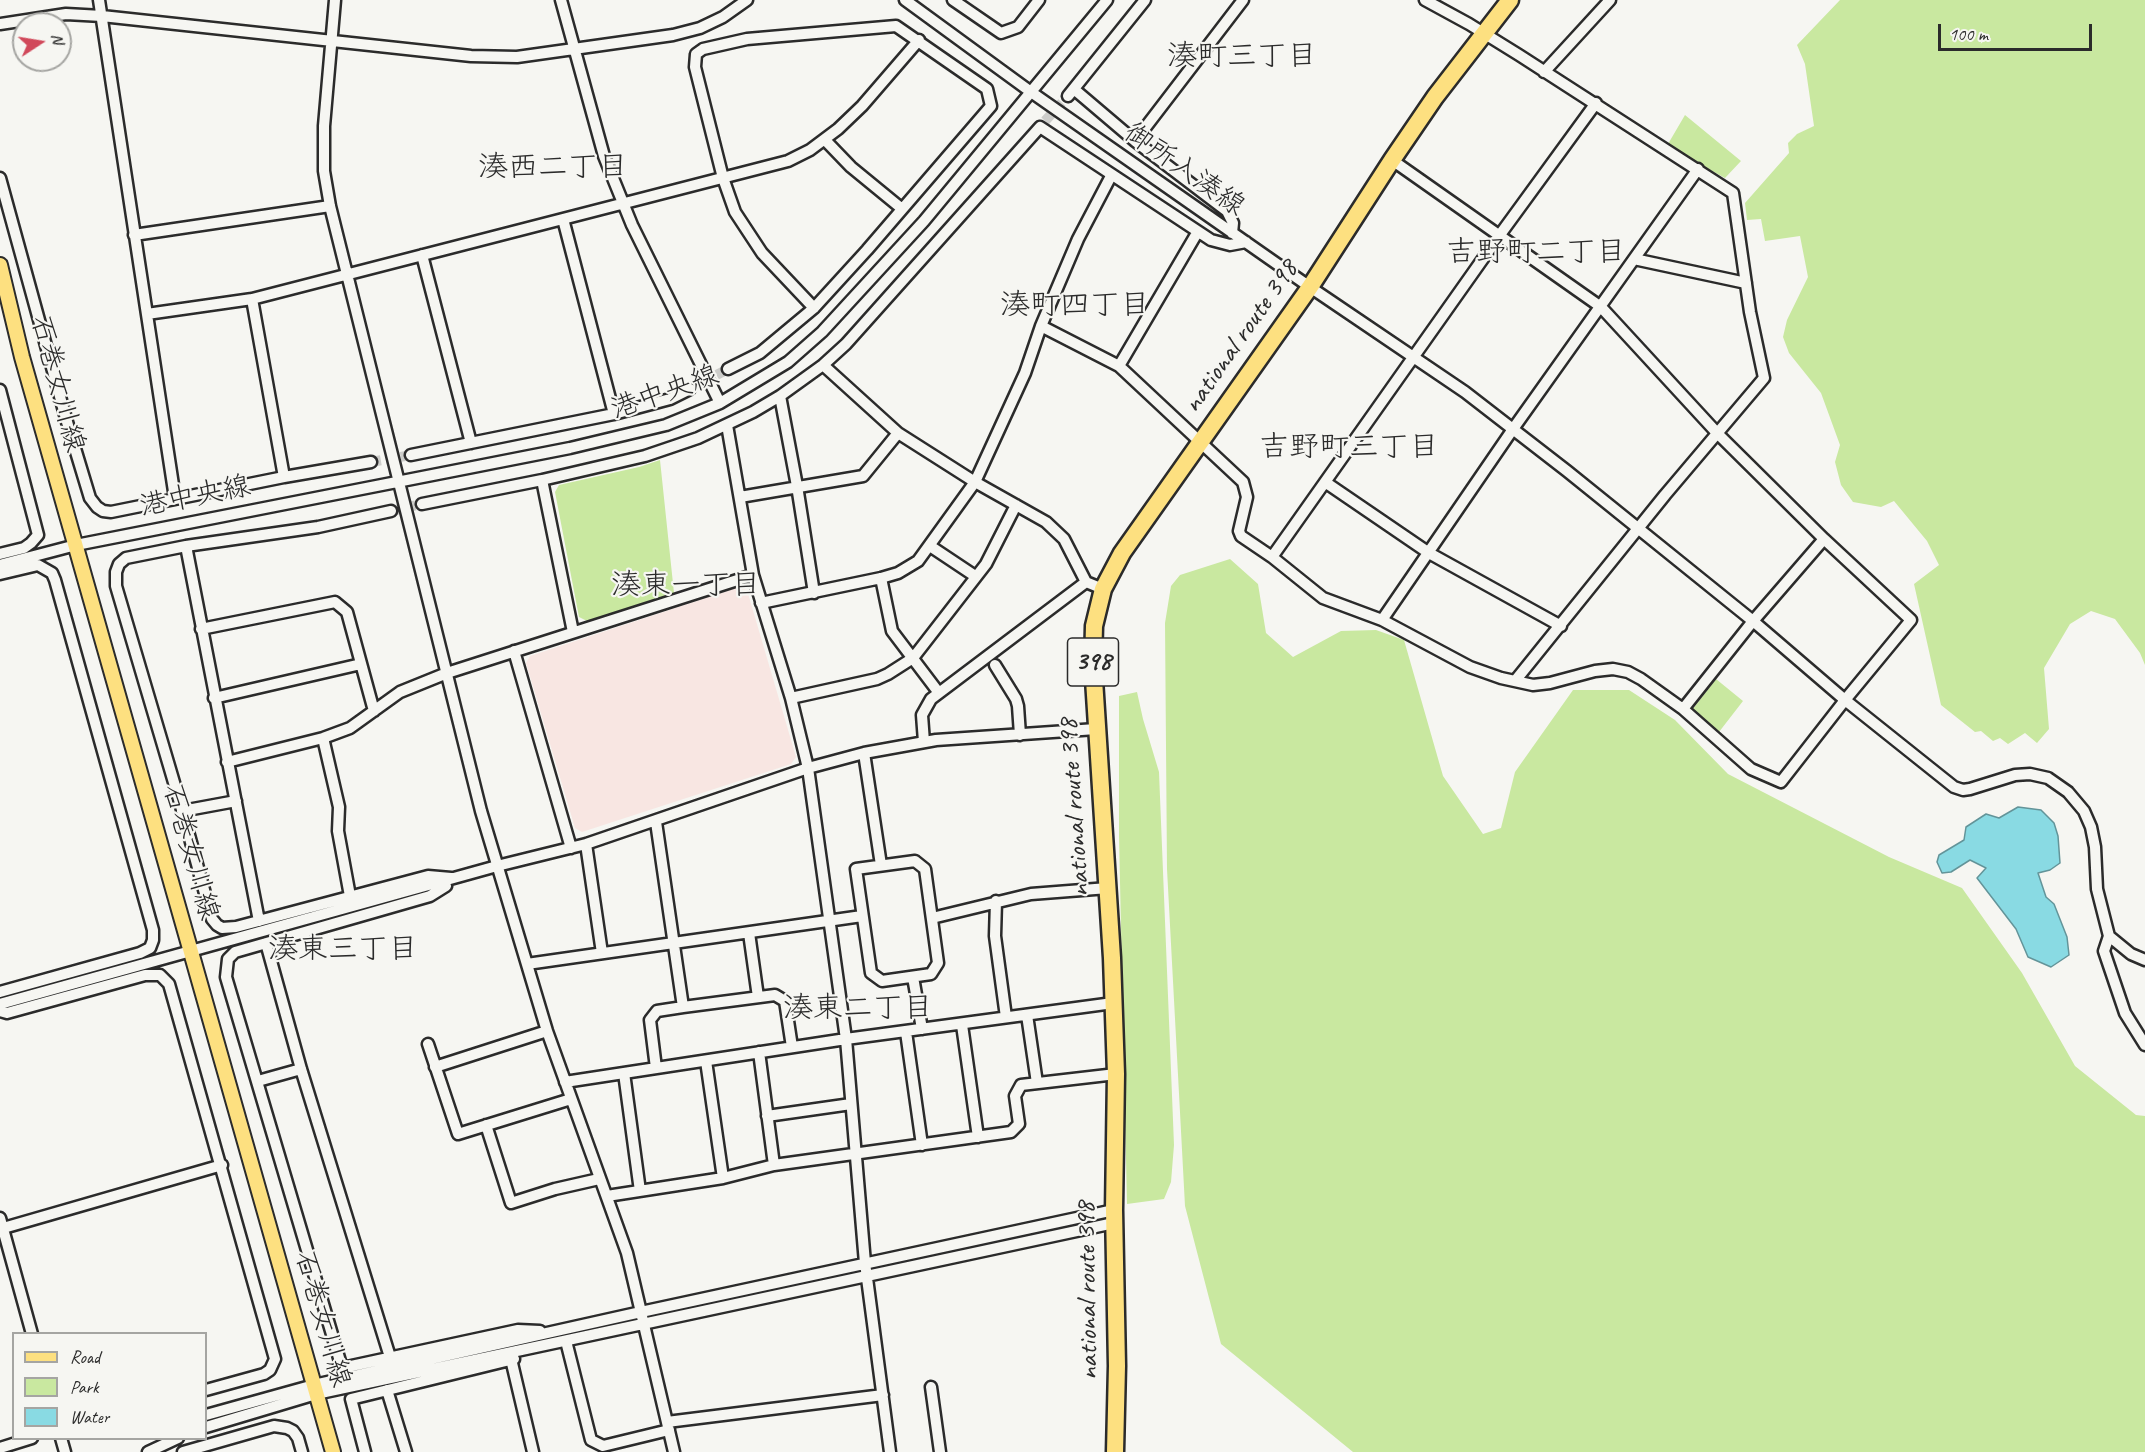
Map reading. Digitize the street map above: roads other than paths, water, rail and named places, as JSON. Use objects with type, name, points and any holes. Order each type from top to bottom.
[{"type":"highway","name":"national route 398","points":[[1115,1452],[1116,1074],[1108,888],[1092,664],[1094,626],[1103,589],[1122,553],[1310,287],[1435,97],[1510,0]]},
{"type":"main road","name":"石巻女川線","points":[[0,264],[22,357],[333,1452]]},
{"type":"street","points":[[99,0],[175,498]]},
{"type":"street","points":[[335,0],[324,137],[324,171],[346,275],[481,811],[547,1031],[627,1253],[674,1452]]},
{"type":"street","points":[[561,0],[604,156],[632,225],[720,403]]},
{"type":"street","points":[[0,24],[66,14],[102,16],[471,56],[517,57],[673,35],[700,28],[747,0]]},
{"type":"street","name":"御所入湊線","points":[[905,0],[1031,92],[1465,392],[1753,621],[1845,700],[1958,789],[1970,789],[2015,775],[2030,774],[2048,778],[2068,792],[2084,811],[2091,827],[2095,847],[2097,889],[2109,936],[2104,951],[2126,1014],[2145,1045]]},
{"type":"street","points":[[953,0],[1001,33],[1018,27],[1039,0]]},
{"type":"street","name":"港中央線","points":[[0,565],[76,544],[581,446],[666,425],[720,403],[788,362],[822,332],[924,221],[1107,0]]},
{"type":"street","points":[[1145,0],[1072,93],[1227,211],[1233,223],[1232,232]]},
{"type":"street","points":[[1135,141],[1243,0]]},
{"type":"street","points":[[1425,0],[1484,33],[1596,103],[1655,144],[1733,193],[1750,312],[1764,378],[1515,681]]},
{"type":"street","points":[[1544,72],[1610,0]]},
{"type":"street","points":[[728,369],[760,353],[814,308],[867,250],[990,106],[987,89],[896,26],[747,39],[703,49],[696,54],[695,66],[723,178],[735,212],[762,253],[814,308]]},
{"type":"street","points":[[147,314],[252,298],[788,161],[825,140],[862,106],[919,40]]},
{"type":"street","points":[[1272,557],[1596,103]]},
{"type":"street","points":[[423,504],[645,456],[698,438],[780,396],[846,344],[1042,124],[1111,176],[1197,233],[1219,244],[1230,245],[1246,242]]},
{"type":"street","points":[[825,140],[851,167],[901,208]]},
{"type":"street","points":[[1041,326],[1119,366],[1243,482],[1247,497],[1239,531],[1241,536],[1272,557],[1323,598],[1382,620],[1470,667],[1515,681],[1533,685],[1595,671],[1613,669],[1628,672],[1683,709],[1751,769],[1781,782],[1911,620],[1824,539],[1718,434],[1601,307],[1392,160]]},
{"type":"street","points":[[1382,620],[1513,429],[1698,169]]},
{"type":"street","points":[[761,603],[882,578],[918,561],[975,482],[1024,373],[1078,239],[1111,176]]},
{"type":"street","points":[[0,178],[67,422],[90,498],[97,507],[111,512],[371,462]]},
{"type":"street","points":[[134,235],[330,206]]},
{"type":"street","points":[[563,219],[614,414]]},
{"type":"street","points":[[1119,366],[1197,233]]},
{"type":"street","points":[[422,255],[471,443]]},
{"type":"street","points":[[1634,259],[1746,283]]},
{"type":"street","points":[[252,298],[284,477]]},
{"type":"street","points":[[822,365],[898,433],[975,482],[1046,522],[1064,539],[1086,582],[1103,589]]},
{"type":"street","points":[[411,454],[614,414],[670,399],[690,389]]},
{"type":"street","points":[[0,390],[38,535],[24,548],[0,554]]},
{"type":"street","points":[[780,396],[814,593]]},
{"type":"street","points":[[727,425],[753,575],[792,698],[808,768],[846,1039],[865,1263],[890,1452]]},
{"type":"street","points":[[740,497],[863,476],[898,433]]},
{"type":"street","points":[[542,480],[573,632]]},
{"type":"street","points":[[1325,482],[1429,554],[1561,626]]},
{"type":"street","points":[[792,698],[877,679],[913,658],[986,564],[1016,505]]},
{"type":"street","points":[[391,511],[318,527],[186,546],[126,558],[119,564],[115,578],[212,919],[222,928],[236,927],[428,876],[456,879]]},
{"type":"street","points":[[1683,709],[1753,621],[1824,539]]},
{"type":"street","points":[[186,546],[259,921]]},
{"type":"street","points":[[930,546],[975,576]]},
{"type":"street","points":[[0,573],[38,565],[52,573],[55,580],[153,930],[153,940],[150,948],[140,954],[0,993]]},
{"type":"street","points":[[227,762],[323,738],[350,728],[400,692],[447,673],[753,575]]},
{"type":"street","points":[[882,578],[892,631],[939,693]]},
{"type":"street","points":[[924,742],[922,715],[931,699],[1086,582]]},
{"type":"street","points":[[201,629],[335,602],[347,612],[374,711]]},
{"type":"street","points":[[514,651],[572,848]]},
{"type":"street","points":[[214,698],[361,664]]},
{"type":"street","points":[[995,665],[1018,706],[1020,735]]},
{"type":"street","points":[[0,1004],[498,866],[586,844],[656,822],[808,768],[864,753],[924,742],[1096,729]]},
{"type":"street","points":[[323,738],[339,807],[338,831],[350,896]]},
{"type":"street","points":[[864,753],[881,865]]},
{"type":"street","points":[[182,811],[236,801]]},
{"type":"street","points":[[656,822],[683,1007]]},
{"type":"street","points":[[586,844],[602,953]]},
{"type":"street","points":[[915,861],[925,869],[938,963],[931,974],[882,981],[871,973],[862,916],[856,869],[915,861]]},
{"type":"street","points":[[456,879],[429,896],[235,952],[228,959],[226,977],[342,1368],[518,1330],[555,1331]]},
{"type":"street","points":[[932,918],[1031,894],[1108,888]]},
{"type":"street","points":[[996,901],[995,936],[1006,1017]]},
{"type":"street","points":[[527,964],[862,916]]},
{"type":"street","points":[[749,933],[758,997]]},
{"type":"street","points":[[2109,936],[2131,954],[2145,960]]},
{"type":"street","points":[[266,943],[301,1069],[390,1358]]},
{"type":"street","points":[[0,1011],[7,1013],[145,975],[160,975],[172,988],[275,1359],[270,1370],[264,1374],[207,1390]]},
{"type":"street","points":[[913,977],[922,1029]]},
{"type":"street","points":[[656,1068],[650,1020],[657,1011],[775,995],[785,1001],[792,1047]]},
{"type":"street","points":[[565,1082],[846,1039],[1113,1003]]},
{"type":"street","points":[[1027,1015],[1037,1083]]},
{"type":"street","points":[[962,1024],[978,1137]]},
{"type":"street","points":[[435,1067],[547,1031]]},
{"type":"street","points":[[906,1032],[922,1145]]},
{"type":"street","points":[[428,1044],[458,1134],[571,1100]]},
{"type":"street","points":[[759,1052],[774,1165]]},
{"type":"street","points":[[706,1061],[723,1178]]},
{"type":"street","points":[[258,1081],[301,1069]]},
{"type":"street","points":[[624,1073],[640,1191]]},
{"type":"street","points":[[607,1196],[723,1178],[774,1165],[1011,1132],[1019,1124],[1015,1096],[1020,1085],[1116,1074]]},
{"type":"street","points":[[768,1116],[851,1104]]},
{"type":"street","points":[[486,1125],[511,1203],[555,1189],[599,1179]]},
{"type":"street","points":[[31,1332],[1,1225],[222,1165]]},
{"type":"street","points":[[207,1415],[555,1331],[749,1288],[986,1238],[1114,1217]]},
{"type":"street","points":[[207,1427],[315,1389],[561,1342],[867,1277],[988,1250],[1114,1217]]},
{"type":"street","points":[[986,1238],[988,1250]]},
{"type":"street","points":[[749,1288],[752,1300]]},
{"type":"street","points":[[365,1452],[351,1399],[532,1354],[561,1342]]},
{"type":"street","points":[[561,1342],[591,1440],[603,1446],[668,1426],[883,1395]]},
{"type":"street","points":[[511,1359],[533,1452]]},
{"type":"street","points":[[931,1387],[940,1452]]},
{"type":"street","points":[[387,1390],[406,1452]]},
{"type":"street","points":[[183,1452],[274,1426],[293,1431],[298,1438],[302,1452]]},
{"type":"street","points":[[0,1448],[26,1440]]},
{"type":"street","points":[[148,1452],[174,1440]]},
{"type":"water","points":[[2018,807],[2041,810],[2054,823],[2058,836],[2060,863],[2050,870],[2038,873],[2046,897],[2054,904],[2067,937],[2069,955],[2051,967],[2028,957],[2016,929],[1977,878],[1986,868],[1970,860],[1951,872],[1942,873],[1937,862],[1939,855],[1964,840],[1966,827],[1986,814],[1999,818]]},
{"type":"tunnel","points":[[1045,121],[1068,96]]},
{"type":"tunnel","points":[[690,389],[728,369]]},
{"type":"tunnel","points":[[371,462],[411,455]]},
{"type":"tunnel","points":[[391,511],[422,504]]},
{"type":"district","name":"湊町三丁目","points":[[1242,57]]},
{"type":"district","name":"湊西二丁目","points":[[553,168]]},
{"type":"district","name":"吉野町二丁目","points":[[1536,253]]},
{"type":"district","name":"湊町四丁目","points":[[1075,306]]},
{"type":"district","name":"吉野町三丁目","points":[[1349,448]]},
{"type":"district","name":"湊東一丁目","points":[[686,586]]},
{"type":"district","name":"湊東三丁目","points":[[343,950]]},
{"type":"district","name":"湊東二丁目","points":[[858,1009]]}]
